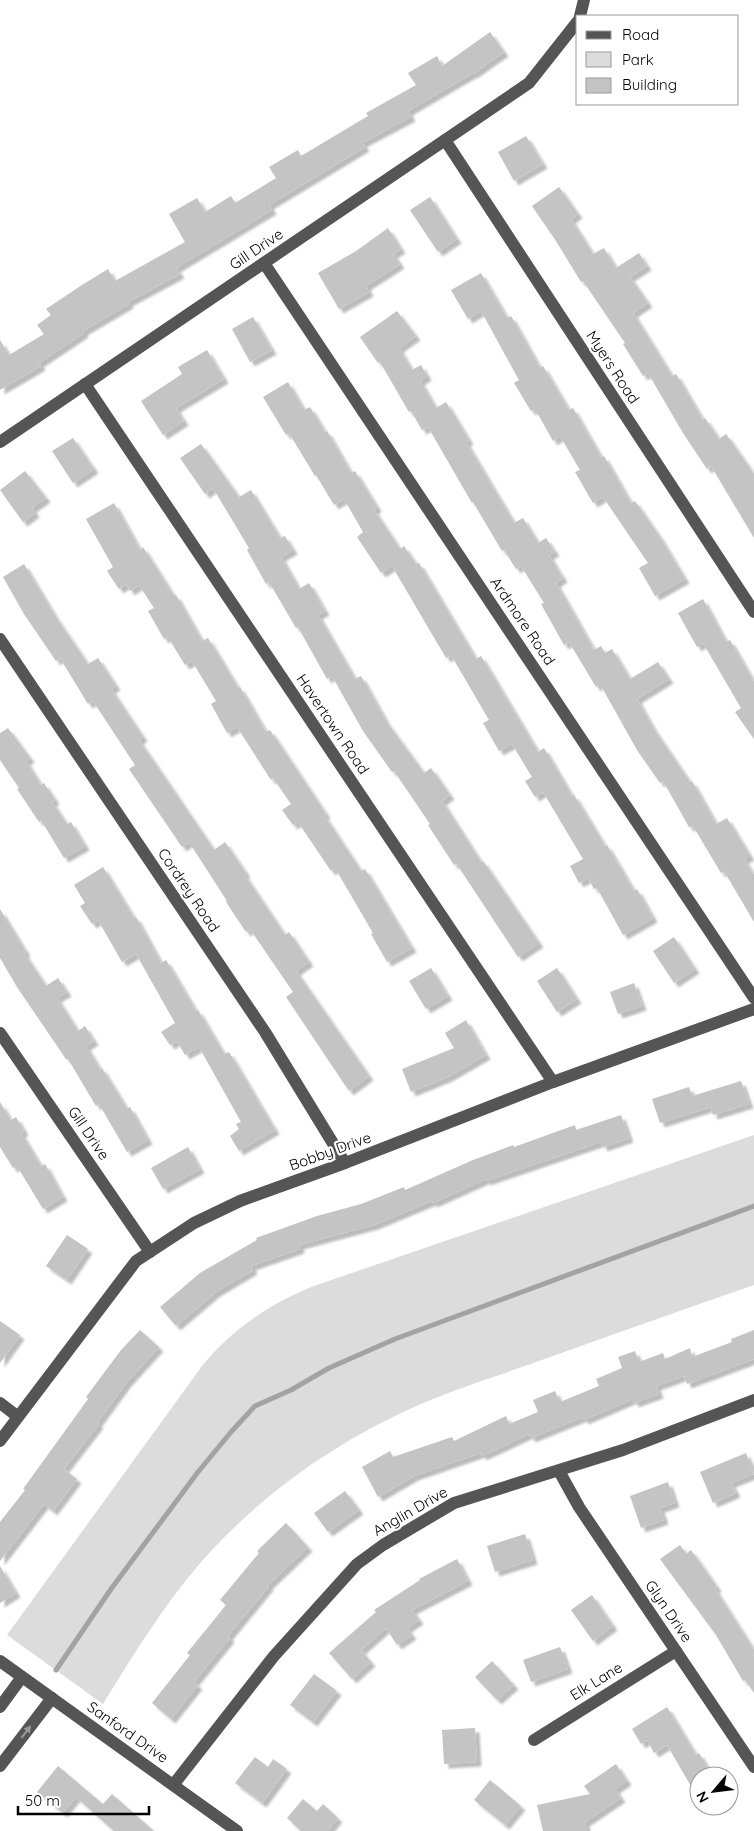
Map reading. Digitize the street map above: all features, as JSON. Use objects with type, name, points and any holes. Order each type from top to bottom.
[{"type":"street","points":[[580,15],[584,0]]},
{"type":"street","name":"Gill Drive","points":[[0,442],[529,83],[576,24]]},
{"type":"street","name":"Myers Road","points":[[445,140],[754,612]]},
{"type":"street","name":"Ardmore Road","points":[[264,263],[754,998]]},
{"type":"street","name":"Havertown Road","points":[[85,384],[553,1082]]},
{"type":"street","name":"Cordrey Road","points":[[0,639],[265,1032],[345,1164]]},
{"type":"street","name":"Bobby Drive","points":[[0,1441],[17,1416],[136,1261],[194,1223],[240,1201],[345,1164],[553,1082],[754,1009]]},
{"type":"street","name":"Gill Drive","points":[[0,1033],[150,1252]]},
{"type":"street","name":"Anglin Drive","points":[[174,1784],[274,1656],[357,1564],[383,1545],[454,1503],[623,1450],[754,1400]]},
{"type":"street","points":[[0,1403],[17,1416]]},
{"type":"street","name":"Glyn Drive","points":[[559,1471],[579,1507],[754,1767]]},
{"type":"street","name":"Elk Lane","points":[[534,1740],[676,1650]]},
{"type":"street","name":"Sanford Drive","points":[[0,1662],[174,1784],[237,1831]]},
{"type":"street","points":[[0,1707],[22,1677]]},
{"type":"street","points":[[0,1766],[52,1698]]},
{"type":"green space","points":[[754,1135],[754,1285],[448,1393],[386,1420],[332,1451],[281,1487],[212,1550],[167,1605],[103,1704],[7,1635],[202,1366],[225,1341],[265,1310],[311,1287]]},
{"type":"building","points":[[490,32],[504,52],[473,74],[408,111],[411,117],[362,143],[365,147],[269,205],[272,210],[176,268],[180,274],[128,302],[129,304],[83,331],[84,333],[39,363],[41,366],[0,390],[0,340],[9,355],[44,334],[37,325],[51,315],[46,309],[82,285],[108,269],[115,281],[185,242],[169,214],[197,198],[205,212],[231,196],[235,203],[276,178],[269,167],[298,150],[301,156],[368,116],[366,113],[416,85],[408,73],[437,56],[442,66]]},
{"type":"building","points":[[526,136],[543,164],[514,181],[498,152]]},
{"type":"building","points":[[559,187],[578,214],[571,219],[593,254],[604,248],[616,268],[639,253],[647,266],[630,277],[648,303],[633,313],[672,376],[676,374],[703,420],[705,418],[719,439],[726,434],[754,474],[754,538],[711,466],[707,469],[683,433],[648,373],[643,376],[623,344],[625,343],[583,281],[581,282],[532,206]]},
{"type":"building","points":[[430,197],[457,239],[438,252],[410,210]]},
{"type":"building","points":[[388,228],[401,249],[393,254],[400,264],[366,286],[369,292],[339,309],[318,273],[356,251]]},
{"type":"building","points":[[481,273],[507,318],[511,316],[540,368],[543,366],[569,410],[573,408],[601,457],[604,456],[631,503],[635,501],[660,537],[685,579],[655,596],[639,568],[648,563],[603,497],[593,503],[575,472],[580,470],[560,436],[553,441],[535,409],[531,411],[514,383],[519,380],[481,311],[468,319],[451,290]]},
{"type":"building","points":[[397,311],[416,336],[399,348],[412,370],[421,365],[427,376],[420,381],[436,408],[446,402],[469,440],[466,442],[514,523],[523,518],[538,543],[546,538],[555,552],[549,555],[563,578],[556,583],[594,650],[601,646],[605,653],[612,649],[630,679],[658,662],[669,679],[637,699],[652,726],[690,782],[692,781],[716,824],[727,818],[750,856],[744,859],[754,875],[754,922],[724,871],[721,873],[693,826],[689,827],[663,781],[660,783],[637,750],[600,684],[596,687],[569,642],[564,645],[541,604],[544,603],[521,566],[516,569],[504,550],[502,551],[428,427],[422,430],[411,411],[409,412],[380,362],[378,363],[360,337]]},
{"type":"building","points":[[253,317],[272,350],[250,362],[232,329]]},
{"type":"building","points":[[207,350],[224,379],[176,408],[184,421],[163,435],[141,401],[182,374],[178,367]]},
{"type":"building","points":[[288,382],[304,410],[310,407],[325,432],[327,431],[351,473],[355,471],[377,507],[374,510],[400,549],[404,546],[416,564],[419,563],[476,659],[481,656],[538,752],[544,748],[572,796],[574,795],[605,846],[607,845],[634,891],[637,889],[653,918],[623,935],[597,888],[594,889],[588,878],[579,883],[570,866],[583,859],[543,792],[535,797],[525,781],[532,777],[512,744],[499,751],[483,723],[489,720],[451,655],[446,658],[392,566],[381,573],[357,537],[363,532],[344,499],[334,505],[289,433],[286,435],[263,397]]},
{"type":"building","points":[[73,438],[94,469],[73,483],[52,451]]},
{"type":"building","points":[[201,444],[239,497],[251,490],[280,538],[285,536],[293,550],[281,557],[299,589],[309,583],[325,611],[318,615],[355,679],[361,676],[386,721],[424,773],[431,768],[450,795],[442,801],[481,862],[483,861],[539,943],[518,957],[456,863],[454,865],[428,825],[430,824],[394,771],[392,772],[363,731],[332,676],[327,679],[298,627],[296,628],[269,582],[266,584],[247,550],[249,548],[213,488],[205,494],[180,458]]},
{"type":"building","points":[[25,471],[46,498],[32,508],[35,513],[23,522],[0,490]]},
{"type":"building","points":[[114,503],[140,550],[143,547],[174,596],[176,595],[202,641],[208,638],[238,688],[240,687],[266,732],[270,730],[326,814],[324,815],[361,871],[365,869],[412,948],[387,962],[371,934],[373,933],[335,868],[331,871],[298,822],[293,825],[282,810],[291,804],[273,778],[271,780],[237,727],[227,733],[211,704],[216,701],[192,661],[185,665],[168,637],[164,639],[148,611],[154,608],[139,585],[130,591],[126,584],[119,589],[107,571],[113,567],[86,519]]},
{"type":"building","points":[[24,564],[55,616],[88,664],[98,658],[116,686],[111,689],[143,737],[139,740],[214,850],[225,842],[285,935],[289,932],[309,962],[296,971],[369,1076],[349,1091],[286,997],[293,992],[250,929],[246,932],[189,842],[182,847],[129,769],[135,765],[93,701],[88,704],[60,658],[56,661],[24,614],[3,577]]},
{"type":"building","points":[[703,599],[726,642],[730,640],[754,682],[754,739],[735,712],[741,708],[703,643],[697,647],[678,613]]},
{"type":"building","points":[[8,728],[30,758],[26,761],[41,785],[44,783],[55,800],[52,802],[67,824],[71,822],[85,846],[64,858],[41,820],[39,822],[17,789],[19,788],[0,760],[0,733]]},
{"type":"building","points":[[103,867],[134,918],[136,917],[161,963],[166,960],[224,1054],[229,1052],[275,1130],[239,1151],[230,1136],[239,1129],[236,1124],[241,1122],[199,1047],[185,1055],[177,1041],[170,1045],[161,1032],[175,1023],[136,954],[122,962],[98,920],[92,924],[80,906],[85,903],[74,885]]},
{"type":"building","points":[[0,909],[26,952],[24,953],[46,986],[58,978],[67,992],[57,998],[78,1031],[85,1026],[94,1041],[86,1046],[127,1109],[130,1107],[148,1140],[127,1152],[99,1104],[96,1106],[68,1059],[66,1059],[17,987],[0,958]]},
{"type":"building","points":[[674,937],[695,969],[674,983],[653,951]]},
{"type":"building","points":[[431,968],[448,996],[426,1009],[409,981]]},
{"type":"building","points":[[557,968],[577,999],[557,1012],[537,981]]},
{"type":"building","points":[[634,983],[642,1006],[618,1014],[610,992]]},
{"type":"building","points":[[466,1020],[486,1055],[448,1077],[411,1092],[402,1069],[454,1048],[445,1033]]},
{"type":"building","points":[[741,1081],[749,1104],[713,1115],[711,1107],[660,1123],[652,1099],[689,1087],[692,1096]]},
{"type":"building","points":[[0,1102],[11,1120],[16,1117],[24,1131],[21,1133],[41,1166],[45,1164],[63,1197],[43,1209],[17,1166],[13,1168],[0,1147]]},
{"type":"building","points":[[621,1115],[629,1138],[603,1147],[601,1142],[486,1181],[486,1179],[433,1203],[432,1201],[374,1225],[299,1245],[300,1249],[251,1266],[253,1270],[216,1292],[176,1326],[160,1307],[200,1273],[257,1240],[256,1238],[317,1216],[361,1204],[404,1187],[405,1190],[473,1160],[513,1145],[514,1147],[575,1125],[576,1130]]},
{"type":"building","points":[[188,1147],[200,1169],[163,1189],[151,1168]]},
{"type":"building","points":[[67,1235],[88,1249],[67,1280],[46,1266]]},
{"type":"building","points":[[0,1321],[20,1335],[0,1363]]},
{"type":"building","points":[[140,1330],[159,1347],[127,1382],[97,1423],[99,1424],[64,1469],[77,1479],[53,1511],[44,1504],[0,1561],[0,1522],[25,1490],[23,1489],[88,1399],[86,1397],[121,1350]]},
{"type":"building","points":[[754,1330],[754,1359],[687,1384],[684,1376],[656,1386],[659,1394],[634,1403],[633,1399],[584,1420],[583,1417],[531,1438],[529,1434],[482,1456],[481,1453],[414,1476],[378,1497],[362,1467],[390,1451],[393,1457],[452,1437],[454,1441],[506,1416],[509,1424],[538,1412],[533,1400],[555,1391],[560,1402],[599,1386],[596,1379],[622,1368],[618,1357],[635,1351],[639,1362],[663,1353],[665,1359],[690,1348],[692,1357],[732,1342],[731,1339]]},
{"type":"building","points":[[746,1453],[754,1474],[731,1483],[736,1493],[713,1503],[700,1472]]},
{"type":"building","points":[[668,1482],[675,1503],[660,1508],[664,1520],[641,1528],[630,1496]]},
{"type":"building","points":[[345,1491],[359,1510],[328,1532],[314,1513]]},
{"type":"building","points":[[286,1523],[308,1547],[268,1585],[228,1636],[230,1638],[194,1682],[198,1685],[171,1719],[152,1703],[190,1655],[187,1653],[226,1605],[220,1600],[259,1553],[257,1551]]},
{"type":"building","points":[[525,1534],[533,1560],[495,1572],[487,1546]]},
{"type":"building","points":[[680,1545],[686,1554],[691,1550],[717,1587],[715,1589],[754,1650],[754,1693],[745,1680],[743,1681],[716,1635],[660,1559]]},
{"type":"building","points":[[457,1559],[468,1581],[412,1610],[419,1620],[407,1628],[412,1635],[397,1645],[386,1628],[361,1650],[371,1662],[352,1679],[329,1653],[376,1612],[374,1610],[419,1579]]},
{"type":"building","points":[[0,1566],[16,1593],[0,1603]]},
{"type":"building","points":[[592,1595],[613,1626],[593,1641],[571,1610]]},
{"type":"building","points":[[560,1647],[568,1669],[531,1682],[523,1660]]},
{"type":"building","points":[[492,1661],[514,1685],[497,1700],[475,1677]]},
{"type":"building","points":[[314,1674],[337,1691],[313,1722],[290,1705]]},
{"type":"building","points":[[667,1707],[696,1755],[699,1753],[707,1766],[689,1766],[689,1783],[667,1745],[654,1753],[647,1740],[641,1744],[632,1729]]},
{"type":"building","points":[[475,1728],[477,1762],[444,1764],[442,1730]]},
{"type":"building","points":[[255,1757],[268,1767],[273,1759],[287,1769],[262,1803],[235,1783]]},
{"type":"building","points":[[616,1764],[627,1781],[615,1789],[621,1798],[585,1822],[587,1831],[543,1831],[537,1805],[590,1794],[584,1786]]},
{"type":"building","points":[[58,1766],[103,1804],[112,1794],[154,1831],[114,1831],[76,1797],[63,1813],[37,1792]]},
{"type":"building","points":[[490,1780],[521,1806],[505,1825],[474,1800]]},
{"type":"building","points":[[303,1799],[317,1811],[323,1804],[338,1818],[327,1831],[301,1831],[287,1818]]},
{"type":"waterway","points":[[56,1670],[111,1589],[198,1472],[255,1406],[291,1390],[329,1368],[395,1339],[754,1206]]}]
